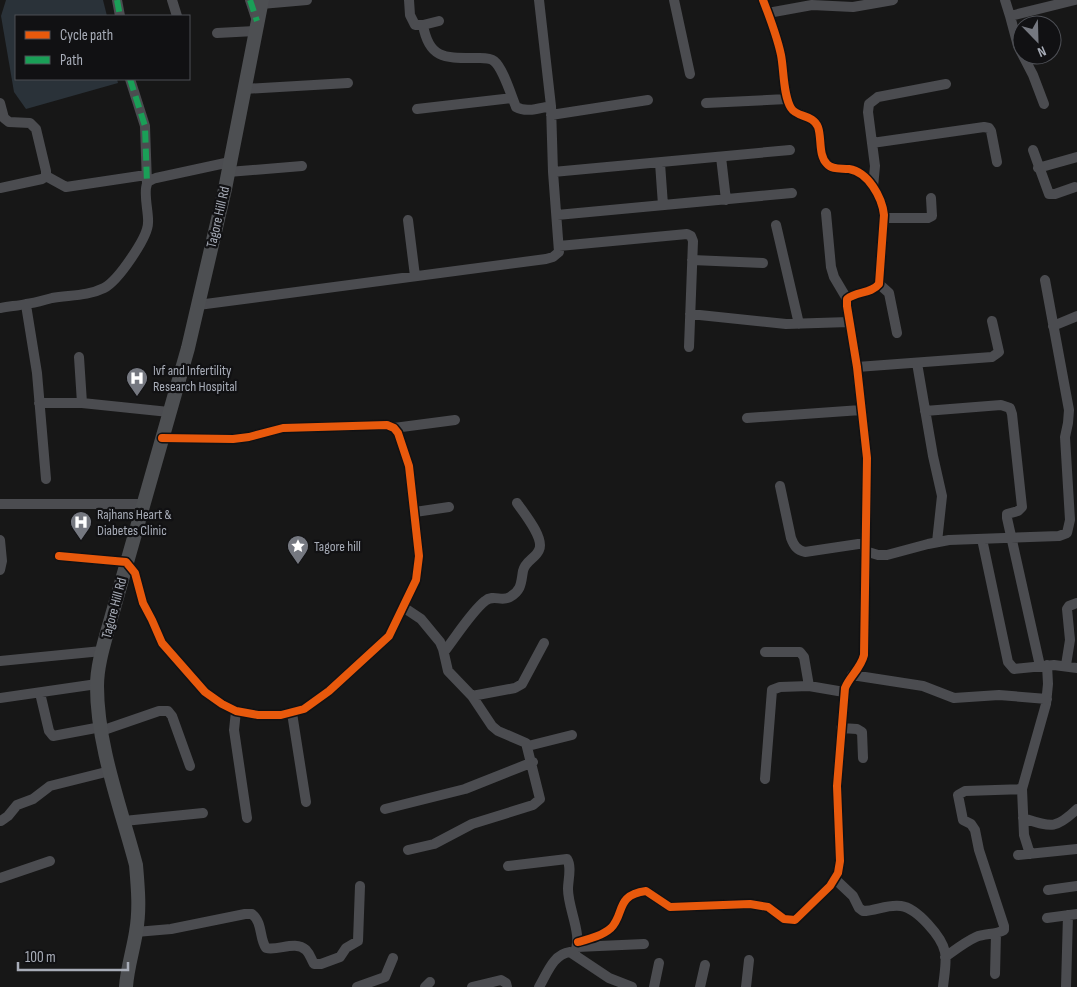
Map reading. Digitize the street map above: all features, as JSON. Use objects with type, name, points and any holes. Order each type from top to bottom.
[{"type":"main road","name":"Tagore Hill Rd","points":[[126,987],[136,932],[138,883],[136,865],[110,771],[101,729],[97,684],[102,651],[126,562],[188,348],[229,167],[256,26],[257,1]]},
{"type":"street","points":[[117,0],[120,15]]},
{"type":"street","points":[[172,0],[177,15]]},
{"type":"street","points":[[257,1],[306,0]]},
{"type":"street","points":[[409,0],[412,21],[416,25],[439,21]]},
{"type":"street","points":[[198,305],[546,259],[553,257],[559,252],[551,110],[539,0]]},
{"type":"street","points":[[674,0],[690,74]]},
{"type":"street","points":[[763,0],[781,55],[787,99],[790,107],[795,113],[815,122],[818,128],[823,158],[827,166],[851,169],[860,174],[878,194],[883,205],[884,218],[879,284],[871,291],[853,294],[847,299]]},
{"type":"street","points":[[768,13],[812,5],[854,7],[893,0]]},
{"type":"street","points":[[1005,0],[1018,46],[1033,75],[1044,104]]},
{"type":"street","points":[[1010,16],[1075,0]]},
{"type":"street","points":[[423,25],[426,39],[436,52],[456,58],[484,58],[492,60],[498,65],[516,107],[521,110],[551,110],[648,100]]},
{"type":"street","points":[[217,33],[256,26]]},
{"type":"street","points":[[0,308],[92,292],[104,288],[114,281],[122,271],[147,229],[144,126],[130,80]]},
{"type":"street","points":[[244,89],[348,82]]},
{"type":"street","points":[[872,187],[875,166],[868,112],[869,104],[878,97],[946,84]]},
{"type":"street","points":[[417,109],[512,98]]},
{"type":"street","points":[[706,103],[787,99]]},
{"type":"street","points":[[0,103],[4,118],[9,122],[33,124],[46,176]]},
{"type":"street","points":[[872,143],[984,127],[992,131],[997,162]]},
{"type":"street","points":[[553,172],[721,158],[790,150]]},
{"type":"street","points":[[1033,150],[1048,194],[1055,194],[1075,187]]},
{"type":"street","points":[[1038,168],[1077,157]]},
{"type":"street","points":[[721,158],[726,200]]},
{"type":"street","points":[[660,163],[663,206]]},
{"type":"street","points":[[46,176],[66,187],[146,180],[229,167],[302,166]]},
{"type":"street","points":[[0,188],[42,179],[46,176]]},
{"type":"street","points":[[557,215],[792,193]]},
{"type":"street","points":[[884,218],[928,218],[932,216],[933,212],[931,198]]},
{"type":"street","points":[[539,987],[556,958],[609,930],[614,924],[624,902],[640,892],[652,893],[670,907],[760,905],[768,907],[784,919],[790,921],[800,917],[809,905],[835,879],[841,849],[837,786],[844,692],[848,681],[862,663],[864,654],[866,458],[857,367],[847,299],[834,277],[831,267],[826,213]]},
{"type":"street","points":[[408,220],[415,276]]},
{"type":"street","points":[[776,225],[799,324]]},
{"type":"street","points":[[559,246],[687,234],[691,236],[693,241],[689,347]]},
{"type":"street","points":[[692,260],[762,262]]},
{"type":"street","points":[[780,486],[794,546],[805,552],[865,547],[878,555],[887,555],[937,542],[1059,536],[1067,533],[1070,527],[1065,437],[1068,410],[1045,280]]},
{"type":"street","points":[[879,284],[889,293],[897,333]]},
{"type":"street","points":[[26,304],[34,355],[46,479]]},
{"type":"street","points":[[690,314],[776,323],[849,322]]},
{"type":"street","points":[[1053,326],[1077,316]]},
{"type":"street","points":[[857,367],[996,356],[999,352],[992,321]]},
{"type":"street","points":[[80,357],[82,403]]},
{"type":"street","points":[[917,362],[942,496],[937,542]]},
{"type":"street","points":[[39,403],[82,403],[169,412]]},
{"type":"street","points":[[925,411],[1001,405],[1010,408],[1012,414],[1022,506],[1018,511],[1007,514],[1011,538],[1048,684],[1047,699],[1022,789],[1025,841],[1030,854]]},
{"type":"street","points":[[747,418],[862,410]]},
{"type":"street","points":[[162,438],[233,439],[284,428],[387,425],[394,428],[455,420]]},
{"type":"street","points":[[60,556],[126,562],[135,573],[143,603],[162,642],[205,692],[222,704],[236,710],[258,715],[281,716],[292,714],[320,699],[382,645],[389,636],[416,580],[419,556],[409,466],[402,441],[394,428]]},
{"type":"street","points":[[444,652],[483,602],[492,598],[510,597],[517,591],[522,582],[525,565],[540,549],[537,534],[517,503]]},
{"type":"street","points":[[0,504],[143,504]]},
{"type":"street","points":[[415,512],[449,507]]},
{"type":"street","points":[[982,539],[1008,662],[1014,669],[1044,666],[1077,668]]},
{"type":"street","points":[[0,540],[2,561],[0,570]]},
{"type":"street","points":[[1066,666],[1070,640],[1067,609],[1069,606],[1077,603]]},
{"type":"street","points":[[404,607],[416,614],[440,642],[448,671],[472,696],[492,726],[498,731],[523,740],[528,746],[540,793],[540,799],[533,805],[472,824],[434,844],[408,850]]},
{"type":"street","points":[[472,696],[515,688],[522,684],[544,643]]},
{"type":"street","points":[[0,661],[102,651]]},
{"type":"street","points":[[765,652],[800,652],[803,654],[809,686]]},
{"type":"street","points":[[852,675],[922,686],[954,698],[999,695],[1047,699]]},
{"type":"street","points":[[0,698],[97,684]]},
{"type":"street","points":[[765,779],[772,690],[780,687],[809,686],[844,692]]},
{"type":"street","points":[[40,693],[49,731],[53,736],[101,729],[159,711],[168,711],[172,716],[190,766]]},
{"type":"street","points":[[236,710],[234,730],[247,818]]},
{"type":"street","points":[[292,714],[306,802]]},
{"type":"street","points":[[841,728],[857,729],[862,732],[863,758]]},
{"type":"street","points":[[528,746],[572,735]]},
{"type":"street","points":[[385,809],[465,789],[532,762]]},
{"type":"street","points":[[1,821],[10,815],[18,805],[50,786],[110,771]]},
{"type":"street","points":[[945,957],[977,936],[1004,930],[979,850],[975,830],[971,824],[962,820],[957,798],[965,791],[1022,789]]},
{"type":"street","points":[[1023,818],[1044,825],[1054,825],[1062,823],[1077,809]]},
{"type":"street","points":[[124,821],[203,813]]},
{"type":"street","points":[[1018,856],[1077,849]]},
{"type":"street","points":[[508,866],[567,859],[569,866],[568,900],[576,948],[610,978],[632,987]]},
{"type":"street","points":[[0,878],[50,861]]},
{"type":"street","points":[[835,879],[853,896],[863,912],[891,905],[903,906],[915,912],[925,921],[941,943],[945,957],[943,987]]},
{"type":"street","points":[[136,932],[171,930],[252,914],[259,922],[263,943],[266,948],[300,946],[305,949],[314,964],[321,964],[340,957],[346,948],[358,940],[360,886]]},
{"type":"street","points":[[1048,890],[1077,886]]},
{"type":"street","points":[[1047,918],[1072,915],[1066,987]]},
{"type":"street","points":[[995,974],[996,933]]},
{"type":"street","points":[[576,948],[644,944]]},
{"type":"street","points":[[357,987],[385,977],[392,958]]},
{"type":"street","points":[[746,987],[750,960]]},
{"type":"street","points":[[654,987],[659,963]]},
{"type":"street","points":[[700,987],[705,965]]},
{"type":"street","points":[[472,987],[501,980],[508,987]]},
{"type":"shaded area","points":[[6,0],[103,0],[107,15],[15,15],[15,80],[117,80],[118,83],[26,109],[14,92],[1,16]]},
{"type":"marked path","points":[[117,0],[120,15]]},
{"type":"marked path","points":[[250,0],[257,21]]},
{"type":"marked path","points":[[130,80],[145,126],[147,184]]},
{"type":"cycle path","points":[[578,942],[607,931],[615,923],[622,906],[629,896],[646,891],[670,907],[750,904],[768,907],[784,919],[795,920],[830,886],[838,873],[840,861],[837,786],[845,688],[864,655],[867,458],[847,299],[872,289],[879,284],[884,215],[877,193],[868,180],[856,171],[829,166],[822,156],[819,131],[816,123],[794,111],[788,103],[779,48],[763,0]]},
{"type":"cycle path","points":[[59,556],[126,562],[135,573],[143,603],[162,643],[205,692],[236,711],[258,715],[281,715],[304,709],[329,691],[389,636],[416,580],[419,556],[409,466],[398,433],[394,428],[387,425],[283,428],[233,439],[162,438]]},
{"type":"place","name":"Ivf and Infertility Research Hospital","points":[[137,397]]},
{"type":"place","name":"Rajhans Heart & Diabetes Clinic","points":[[81,541]]},
{"type":"place","name":"Tagore hill","points":[[298,565]]}]
